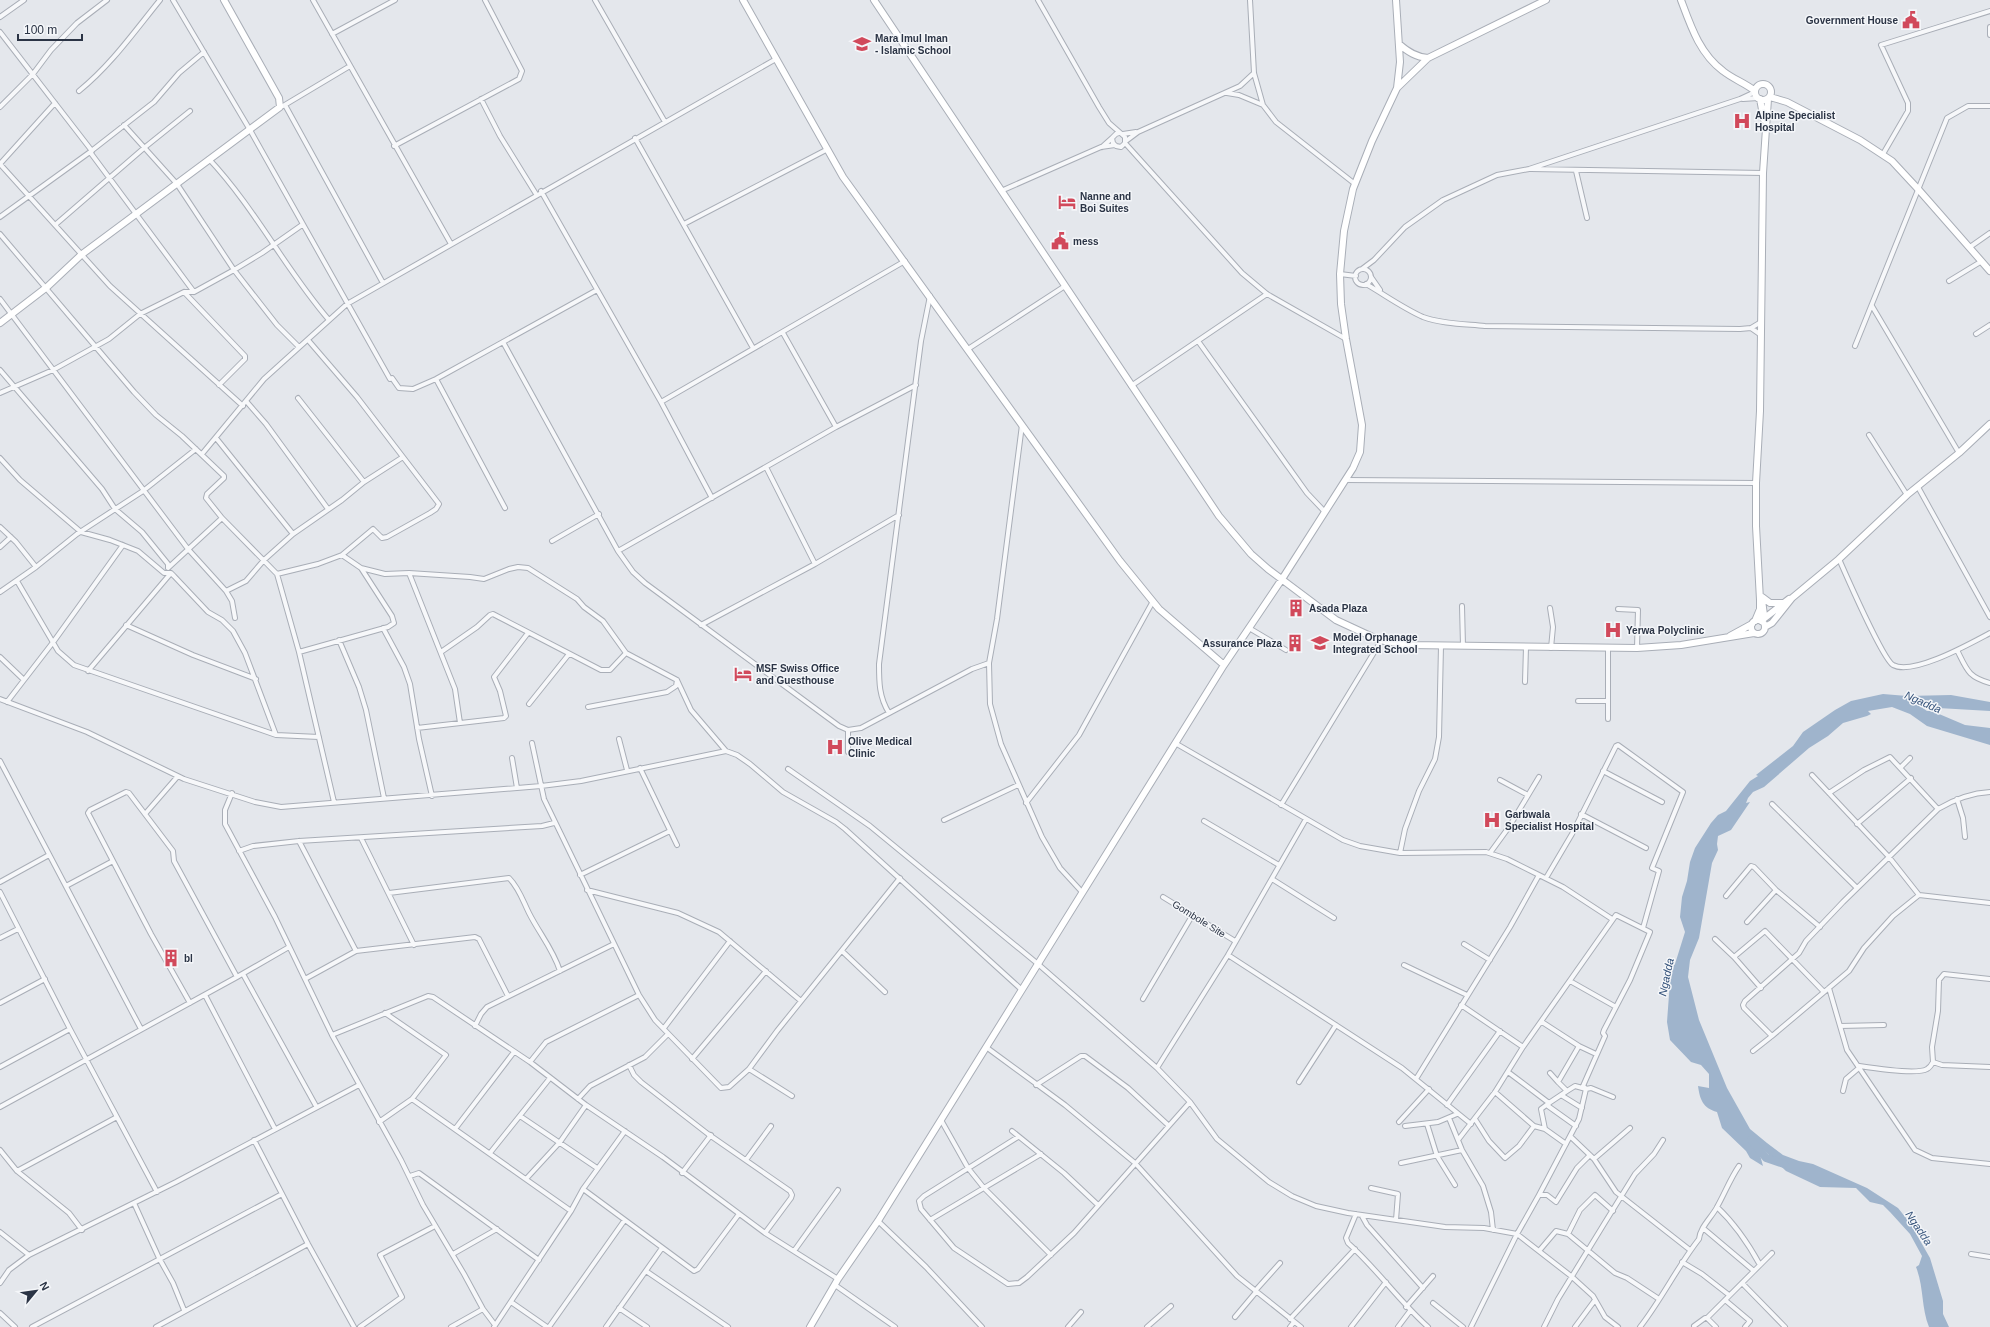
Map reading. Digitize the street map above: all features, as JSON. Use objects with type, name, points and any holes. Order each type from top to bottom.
[{"type":"street","points":[[0,17],[24,0]]},
{"type":"street","points":[[0,107],[33,74],[51,50],[77,23],[107,0]]},
{"type":"street","points":[[79,91],[94,80],[118,55],[160,0]]},
{"type":"street","points":[[173,0],[250,130],[390,379],[392,378],[399,388],[404,390],[413,389],[436,378],[597,290]]},
{"type":"street","points":[[224,0],[270,80],[282,106],[383,282]]},
{"type":"street","points":[[313,0],[394,146],[451,244]]},
{"type":"street","points":[[332,34],[396,0]]},
{"type":"street","points":[[394,146],[519,79],[522,71],[485,0]]},
{"type":"street","points":[[595,0],[665,122]]},
{"type":"street","points":[[743,0],[826,150],[856,195],[1120,561],[1152,603],[1196,643],[1224,665]]},
{"type":"street","points":[[874,0],[1215,511],[1251,554],[1336,620],[1363,634],[1381,641],[1409,645],[1441,646],[1637,648],[1681,645],[1725,639],[1754,633],[1762,634],[1765,627],[1772,623],[1792,598],[1839,559],[1907,495],[1990,424]]},
{"type":"street","points":[[1250,0],[1254,73],[1263,105],[1276,122],[1355,184]]},
{"type":"street","points":[[810,1327],[837,1282],[941,1120],[1224,665],[1250,628],[1325,512],[1360,452],[1362,436],[1360,416],[1341,304],[1340,274],[1344,231],[1355,184],[1397,88],[1400,62],[1400,44],[1396,0]]},
{"type":"street","points":[[1397,88],[1428,58],[1546,0]]},
{"type":"street","points":[[1681,0],[1694,35],[1706,54],[1724,72],[1744,82],[1757,95],[1765,125]]},
{"type":"street","points":[[1040,1],[1110,123],[1121,134],[1133,154],[1242,273],[1267,294],[1346,339]]},
{"type":"street","points":[[1883,154],[1908,111],[1908,103],[1881,45],[1990,11]]},
{"type":"street","points":[[1990,27],[1990,34]]},
{"type":"street","points":[[0,32],[55,102],[109,178],[194,292]]},
{"type":"street","points":[[1400,44],[1408,52],[1419,57],[1428,58]]},
{"type":"street","points":[[0,216],[91,151],[154,102],[179,74],[204,52]]},
{"type":"street","points":[[202,454],[243,406],[264,378],[347,304],[541,191],[776,59]]},
{"type":"street","points":[[0,323],[47,287],[81,255],[137,215],[209,159],[282,106],[350,66]]},
{"type":"street","points":[[1121,147],[1138,132],[1226,93],[1247,81],[1254,73]]},
{"type":"street","points":[[1744,82],[1769,86],[1787,102],[1883,154],[1918,188],[1990,271]]},
{"type":"street","points":[[1757,95],[1761,84]]},
{"type":"street","points":[[1757,622],[1760,609],[1756,526],[1756,483],[1760,411],[1763,173],[1765,125],[1771,89]]},
{"type":"street","points":[[1226,93],[1239,95],[1263,105]]},
{"type":"street","points":[[1761,322],[1751,328],[1470,325],[1424,317],[1366,284],[1359,283],[1356,276],[1358,271],[1374,260],[1405,226],[1443,200],[1497,175],[1529,169],[1740,99],[1757,95],[1787,102]]},
{"type":"street","points":[[481,99],[500,136],[536,194]]},
{"type":"street","points":[[55,102],[0,164],[110,286],[243,406]]},
{"type":"street","points":[[1855,346],[1947,118],[1968,106],[1990,106]]},
{"type":"street","points":[[55,225],[144,148],[190,111]]},
{"type":"street","points":[[1110,123],[1115,145]]},
{"type":"street","points":[[124,125],[177,184],[234,270],[277,325],[299,347]]},
{"type":"street","points":[[1101,147],[1113,137],[1121,134],[1138,132]]},
{"type":"street","points":[[635,138],[753,348]]},
{"type":"street","points":[[1001,191],[1101,147],[1115,145],[1133,154]]},
{"type":"street","points":[[684,224],[826,150]]},
{"type":"street","points":[[209,159],[221,172],[274,245],[305,292],[329,320]]},
{"type":"street","points":[[1529,169],[1763,173]]},
{"type":"street","points":[[1576,171],[1587,218]]},
{"type":"street","points":[[541,191],[661,402],[712,498]]},
{"type":"street","points":[[0,393],[54,370],[95,347],[109,339],[140,314],[184,292],[194,292],[234,270],[274,245],[302,224]]},
{"type":"street","points":[[1970,247],[1990,233]]},
{"type":"street","points":[[0,234],[47,287],[95,347],[156,415],[202,454],[224,476],[224,478],[207,494],[206,498],[222,518],[277,574],[299,652],[334,802]]},
{"type":"street","points":[[1366,284],[1374,260]]},
{"type":"street","points":[[661,402],[753,348],[783,333],[905,261]]},
{"type":"street","points":[[1949,281],[1982,261]]},
{"type":"street","points":[[1362,269],[1370,275],[1381,292]]},
{"type":"street","points":[[1340,274],[1356,276]]},
{"type":"street","points":[[968,349],[1065,286]]},
{"type":"street","points":[[184,292],[245,356],[245,359],[219,385]]},
{"type":"street","points":[[1131,386],[1267,294]]},
{"type":"street","points":[[889,713],[883,704],[879,685],[879,664],[916,385],[930,296]]},
{"type":"street","points":[[0,299],[143,491],[153,501],[188,549],[226,591],[232,602],[235,618]]},
{"type":"street","points":[[1872,306],[1959,452]]},
{"type":"street","points":[[1976,334],[1990,325]]},
{"type":"street","points":[[1751,328],[1761,335]]},
{"type":"street","points":[[783,333],[836,427]]},
{"type":"street","points":[[277,574],[318,564],[342,555],[373,529],[382,538],[387,537],[436,509],[439,504],[357,397],[308,340]]},
{"type":"street","points":[[1198,341],[1307,493],[1325,512]]},
{"type":"street","points":[[503,342],[618,551],[633,572],[645,583],[833,722],[848,730],[861,728],[972,669],[989,663]]},
{"type":"street","points":[[0,370],[102,489],[115,509],[142,532],[168,564],[168,568]]},
{"type":"street","points":[[436,378],[506,508]]},
{"type":"street","points":[[618,551],[836,427],[916,385]]},
{"type":"street","points":[[298,398],[364,482]]},
{"type":"street","points":[[246,401],[279,441],[328,509]]},
{"type":"street","points":[[1022,425],[997,619],[989,663],[990,704],[1001,744],[1042,837],[1060,868],[1082,892]]},
{"type":"street","points":[[1869,435],[1907,495]]},
{"type":"street","points":[[216,438],[293,534]]},
{"type":"street","points":[[0,592],[18,581],[81,532],[143,491],[196,449]]},
{"type":"street","points":[[226,591],[246,581],[264,560],[293,534],[364,482],[403,457]]},
{"type":"street","points":[[0,458],[20,480],[81,532],[123,544],[138,551],[164,573],[171,573],[208,612],[222,620],[233,631],[246,653],[276,735]]},
{"type":"street","points":[[766,467],[815,564]]},
{"type":"street","points":[[1345,480],[1756,483]]},
{"type":"street","points":[[1918,487],[1990,617]]},
{"type":"street","points":[[552,541],[599,514]]},
{"type":"street","points":[[701,625],[815,564],[898,515]]},
{"type":"street","points":[[164,573],[222,518]]},
{"type":"street","points":[[0,527],[11,537],[36,567]]},
{"type":"street","points":[[0,547],[11,537]]},
{"type":"street","points":[[7,702],[23,679],[54,641],[123,544]]},
{"type":"street","points":[[342,555],[361,568],[385,574],[408,573],[484,579],[509,569],[518,567],[528,568],[577,599],[584,607],[603,621],[626,653],[677,680],[691,710],[726,751],[737,755],[750,764],[782,792],[836,822],[900,878],[936,913],[1022,990]]},
{"type":"street","points":[[1839,559],[1882,649],[1893,665],[1919,665],[1958,650],[1990,633]]},
{"type":"street","points":[[299,652],[388,627],[394,623],[392,616],[361,568]]},
{"type":"street","points":[[88,671],[171,573]]},
{"type":"street","points":[[408,573],[455,689],[460,722]]},
{"type":"street","points":[[18,581],[54,641],[58,651],[74,665],[88,671],[200,707],[276,735],[319,737]]},
{"type":"street","points":[[1758,589],[1762,596],[1770,603],[1782,603]]},
{"type":"street","points":[[1754,633],[1751,629],[1764,615],[1762,596]]},
{"type":"street","points":[[1725,639],[1757,622],[1782,603],[1792,598]]},
{"type":"street","points":[[1026,803],[1047,779],[1079,735],[1152,603]]},
{"type":"street","points":[[1462,606],[1463,646]]},
{"type":"street","points":[[1550,608],[1553,627],[1552,648]]},
{"type":"street","points":[[1618,609],[1638,610],[1637,648]]},
{"type":"street","points":[[441,652],[477,627],[490,614],[493,614],[528,634],[605,671],[610,670],[626,653]]},
{"type":"street","points":[[1757,622],[1765,627]]},
{"type":"street","points":[[126,625],[192,655],[256,679]]},
{"type":"street","points":[[383,628],[404,667],[410,684],[417,728],[432,796]]},
{"type":"street","points":[[1250,628],[1286,650]]},
{"type":"street","points":[[417,728],[504,718],[506,716],[500,691],[494,677],[528,634]]},
{"type":"street","points":[[339,640],[366,710],[384,798]]},
{"type":"street","points":[[1281,805],[1381,641]]},
{"type":"street","points":[[1400,853],[1405,829],[1420,790],[1435,759],[1439,737],[1441,646]]},
{"type":"street","points":[[1525,682],[1526,647]]},
{"type":"street","points":[[1608,648],[1608,719]]},
{"type":"street","points":[[1958,650],[1967,672],[1972,677],[1990,683]]},
{"type":"street","points":[[529,704],[569,654]]},
{"type":"street","points":[[0,657],[23,679]]},
{"type":"street","points":[[588,708],[667,692],[676,686],[677,680]]},
{"type":"street","points":[[0,699],[87,732],[178,776],[255,802],[281,807],[384,798],[432,796],[581,781],[627,770],[726,751]]},
{"type":"street","points":[[1578,701],[1608,701]]},
{"type":"street","points":[[848,730],[848,752]]},
{"type":"street","points":[[619,739],[627,770]]},
{"type":"street","points":[[532,742],[544,799],[554,823],[639,995],[655,1020],[692,1060],[721,1088],[725,1089],[729,1087],[749,1069],[801,1001],[900,878]]},
{"type":"street","points":[[1175,743],[1342,840],[1360,846],[1400,853],[1490,853],[1563,887],[1612,919]]},
{"type":"street","points":[[1546,878],[1616,746],[1618,745],[1683,792],[1652,868],[1659,871],[1643,928]]},
{"type":"street","points":[[1829,793],[1864,770],[1888,757],[1892,757],[1938,809]]},
{"type":"street","points":[[512,758],[517,788]]},
{"type":"street","points":[[1901,767],[1910,758]]},
{"type":"street","points":[[0,761],[142,1029]]},
{"type":"street","points":[[640,768],[677,845]]},
{"type":"street","points":[[788,769],[870,826],[1038,964],[1157,1068],[1190,1102],[1217,1139],[1268,1182],[1292,1196],[1316,1206],[1362,1216],[1445,1227],[1493,1230],[1517,1234],[1571,1276],[1595,1300],[1605,1317],[1618,1327]]},
{"type":"street","points":[[1603,771],[1662,802]]},
{"type":"street","points":[[1812,775],[1889,857],[1919,895],[1990,903]]},
{"type":"street","points":[[145,814],[178,776]]},
{"type":"street","points":[[1490,853],[1509,827],[1539,778]]},
{"type":"street","points":[[1857,824],[1911,778]]},
{"type":"street","points":[[1500,780],[1528,795]]},
{"type":"street","points":[[944,820],[1018,785]]},
{"type":"street","points":[[190,1003],[90,818],[88,813],[90,810],[126,792],[173,851],[174,861],[237,978]]},
{"type":"street","points":[[1772,1036],[1747,1012],[1743,1005],[1793,958],[1857,888],[1938,809],[1957,799],[1990,792]]},
{"type":"street","points":[[232,793],[225,810],[225,824],[289,947],[332,1035],[410,1176],[414,1189],[494,1326],[571,1211],[597,1168],[625,1131]]},
{"type":"street","points":[[1957,799],[1963,818],[1965,837]]},
{"type":"street","points":[[1772,804],[1857,888]]},
{"type":"street","points":[[1581,814],[1646,848]]},
{"type":"street","points":[[1157,1068],[1228,954],[1306,820]]},
{"type":"street","points":[[1204,821],[1279,865]]},
{"type":"street","points":[[239,851],[253,846],[299,841],[542,826],[554,823]]},
{"type":"street","points":[[580,875],[670,831]]},
{"type":"street","points":[[361,838],[414,945]]},
{"type":"street","points":[[299,841],[356,951]]},
{"type":"street","points":[[0,882],[49,855]]},
{"type":"street","points":[[66,886],[113,861]]},
{"type":"street","points":[[1726,896],[1751,866],[1754,867],[1776,890],[1820,927]]},
{"type":"street","points":[[1416,1079],[1490,960],[1539,875]]},
{"type":"street","points":[[389,893],[509,878],[515,884],[529,914],[550,947],[560,971]]},
{"type":"street","points":[[1272,879],[1334,918]]},
{"type":"street","points":[[587,890],[678,913],[719,932],[801,1001]]},
{"type":"street","points":[[1747,922],[1776,890]]},
{"type":"street","points":[[0,892],[86,1060],[157,1192]]},
{"type":"street","points":[[1753,1051],[1848,971],[1864,948],[1893,916],[1919,895]]},
{"type":"street","name":"Gombole Site","points":[[1163,897],[1235,941]]},
{"type":"street","points":[[1458,1140],[1495,1092],[1523,1047],[1542,1022],[1612,919],[1616,915],[1650,932],[1630,980],[1605,1027],[1603,1033],[1605,1036],[1583,1086],[1586,1089],[1576,1126],[1517,1234],[1471,1327]]},
{"type":"street","points":[[1143,999],[1192,916]]},
{"type":"street","points":[[0,938],[18,929]]},
{"type":"street","points":[[1734,957],[1765,930],[1824,992]]},
{"type":"street","points":[[305,979],[356,951],[475,937],[479,939],[508,996]]},
{"type":"street","points":[[1715,939],[1734,957],[1761,988]]},
{"type":"street","points":[[664,1028],[730,941]]},
{"type":"street","points":[[475,1026],[481,1014],[488,1007],[614,944]]},
{"type":"street","points":[[1464,944],[1490,960]]},
{"type":"street","points":[[0,1107],[237,978],[289,947]]},
{"type":"street","points":[[842,951],[885,992]]},
{"type":"street","points":[[1228,954],[1416,1079],[1471,1124]]},
{"type":"street","points":[[1404,965],[1467,995]]},
{"type":"street","points":[[692,1060],[766,971]]},
{"type":"street","points":[[243,974],[316,1106]]},
{"type":"street","points":[[1843,1092],[1846,1079],[1859,1067],[1908,1071],[1927,1069],[1933,1062],[1932,1047],[1938,1011],[1939,980],[1944,974],[1990,979]]},
{"type":"street","points":[[0,1003],[45,979]]},
{"type":"street","points":[[1570,981],[1616,1007]]},
{"type":"street","points":[[1829,988],[1847,1050],[1915,1150],[1932,1158],[1990,1164]]},
{"type":"street","points":[[205,995],[275,1129]]},
{"type":"street","points":[[530,1062],[546,1042],[639,995]]},
{"type":"street","points":[[332,1035],[428,996],[433,997],[530,1062],[586,1106],[662,1157],[765,1233],[794,1251],[895,1327]]},
{"type":"street","points":[[1461,1005],[1523,1047]]},
{"type":"street","points":[[379,1122],[412,1099],[446,1055],[385,1013]]},
{"type":"street","points":[[1542,1022],[1578,1046],[1596,1054]]},
{"type":"street","points":[[1299,1082],[1336,1025]]},
{"type":"street","points":[[1840,1026],[1884,1025]]},
{"type":"street","points":[[0,1067],[70,1029]]},
{"type":"street","points":[[1447,1104],[1500,1030]]},
{"type":"street","points":[[578,1099],[590,1086],[645,1057],[668,1034]]},
{"type":"street","points":[[1558,1082],[1578,1046]]},
{"type":"street","points":[[986,1047],[1065,1105],[1135,1163],[1237,1276],[1255,1292],[1301,1327]]},
{"type":"street","points":[[455,1129],[514,1052]]},
{"type":"street","points":[[1036,1085],[1081,1056],[1085,1056],[1128,1088],[1168,1125]]},
{"type":"street","points":[[1933,1062],[1942,1065],[1990,1066]]},
{"type":"street","points":[[629,1065],[641,1082],[711,1136],[790,1191],[792,1195],[765,1233]]},
{"type":"street","points":[[749,1069],[792,1096]]},
{"type":"street","points":[[1508,1072],[1549,1103],[1548,1106],[1576,1126]]},
{"type":"street","points":[[1550,1073],[1567,1091]]},
{"type":"street","points":[[490,1153],[550,1078]]},
{"type":"street","points":[[0,1283],[9,1270],[29,1255],[134,1204],[316,1106],[359,1085]]},
{"type":"street","points":[[1545,1129],[1541,1109],[1575,1086],[1586,1089],[1591,1088],[1614,1097]]},
{"type":"street","points":[[1399,1122],[1429,1089]]},
{"type":"street","points":[[1495,1092],[1534,1126],[1545,1129],[1566,1144]]},
{"type":"street","points":[[1561,1095],[1582,1108]]},
{"type":"street","points":[[412,1099],[571,1211]]},
{"type":"street","points":[[1018,1137],[924,1196],[919,1201],[922,1209],[930,1220],[954,1248],[1008,1284],[1018,1283],[1040,1267],[1074,1233],[1168,1125],[1190,1102]]},
{"type":"street","points":[[526,1179],[560,1142],[586,1106]]},
{"type":"street","points":[[1405,1126],[1427,1124],[1449,1118],[1457,1114]]},
{"type":"street","points":[[520,1116],[597,1168]]},
{"type":"street","points":[[17,1171],[117,1117]]},
{"type":"street","points":[[1449,1118],[1462,1150],[1483,1186],[1491,1212],[1493,1230]]},
{"type":"street","points":[[1475,1119],[1489,1141],[1505,1158],[1519,1146],[1534,1126]]},
{"type":"street","points":[[941,1120],[968,1168],[984,1188],[1051,1255]]},
{"type":"street","points":[[1427,1124],[1437,1156],[1455,1185]]},
{"type":"street","points":[[746,1160],[771,1126]]},
{"type":"street","points":[[1594,1159],[1630,1128]]},
{"type":"street","points":[[1012,1131],[1064,1173],[1098,1205]]},
{"type":"street","points":[[682,1173],[711,1136]]},
{"type":"street","points":[[1570,1137],[1594,1159],[1611,1185],[1622,1196],[1690,1250]]},
{"type":"street","points":[[254,1140],[308,1244],[354,1327]]},
{"type":"street","points":[[1544,1327],[1571,1276],[1636,1174],[1654,1154],[1662,1140]]},
{"type":"street","points":[[0,1150],[17,1171],[69,1213],[82,1230]]},
{"type":"street","points":[[1401,1163],[1462,1150]]},
{"type":"street","points":[[930,1220],[1041,1154]]},
{"type":"street","points":[[1539,1195],[1547,1195],[1556,1202],[1577,1168],[1590,1155]]},
{"type":"street","points":[[1640,1327],[1656,1306],[1682,1262],[1699,1239],[1703,1228],[1717,1207],[1731,1176],[1739,1166]]},
{"type":"street","points":[[410,1176],[419,1173],[539,1260]]},
{"type":"street","points":[[1371,1188],[1398,1194],[1396,1220]]},
{"type":"street","points":[[583,1189],[624,1221],[694,1271],[698,1269],[739,1214]]},
{"type":"street","points":[[794,1251],[838,1190]]},
{"type":"street","points":[[32,1327],[159,1258],[282,1194]]},
{"type":"street","points":[[1568,1234],[1580,1210],[1595,1195],[1613,1211]]},
{"type":"street","points":[[134,1204],[159,1258],[173,1283],[184,1310]]},
{"type":"street","points":[[1717,1207],[1742,1235],[1760,1265]]},
{"type":"street","points":[[1356,1214],[1346,1238],[1348,1243],[1386,1282],[1406,1307],[1428,1327]]},
{"type":"street","points":[[1362,1216],[1367,1225],[1423,1288]]},
{"type":"street","points":[[878,1220],[926,1267],[982,1327]]},
{"type":"street","points":[[511,1302],[548,1327],[624,1221]]},
{"type":"street","points":[[360,1327],[402,1297],[380,1255],[435,1226]]},
{"type":"street","points":[[1703,1228],[1754,1271]]},
{"type":"street","points":[[453,1254],[497,1229]]},
{"type":"street","points":[[1539,1251],[1556,1231],[1568,1234],[1615,1273],[1631,1281],[1659,1299]]},
{"type":"street","points":[[0,1232],[29,1255]]},
{"type":"street","points":[[156,1327],[184,1310],[308,1244]]},
{"type":"street","points":[[606,1327],[662,1248]]},
{"type":"street","points":[[1290,1327],[1292,1321],[1355,1249]]},
{"type":"street","points":[[1694,1326],[1707,1318],[1772,1253]]},
{"type":"street","points":[[1972,1254],[1990,1257]]},
{"type":"street","points":[[1682,1262],[1702,1274],[1729,1295]]},
{"type":"street","points":[[1235,1317],[1280,1263]]},
{"type":"street","points":[[646,1271],[728,1327]]},
{"type":"street","points":[[1406,1307],[1433,1276]]},
{"type":"street","points":[[1351,1327],[1386,1282]]},
{"type":"street","points":[[1742,1283],[1785,1327]]},
{"type":"street","points":[[1575,1327],[1595,1300]]},
{"type":"street","points":[[1725,1300],[1750,1321],[1745,1327]]},
{"type":"street","points":[[1433,1304],[1463,1327]]},
{"type":"street","points":[[1147,1327],[1171,1306]]},
{"type":"street","points":[[619,1308],[647,1327]]},
{"type":"street","points":[[451,1327],[483,1309]]},
{"type":"street","points":[[1398,1327],[1410,1311]]},
{"type":"street","points":[[1068,1327],[1081,1312]]},
{"type":"street","points":[[0,1314],[15,1327]]},
{"type":"street","points":[[1707,1318],[1716,1327]]},
{"type":"water","points":[[1883,694],[1907,696],[1951,695],[1990,702],[1990,711],[1921,707],[1927,711],[1932,711],[1965,725],[1990,728],[1990,745],[1927,726],[1910,714],[1892,707],[1868,711],[1871,714],[1843,723],[1828,736],[1809,748],[1764,787],[1753,792],[1746,803],[1750,802],[1731,830],[1718,836],[1718,850],[1712,863],[1699,938],[1690,960],[1688,977],[1699,1020],[1727,1088],[1750,1129],[1783,1155],[1813,1164],[1867,1188],[1898,1208],[1910,1223],[1930,1258],[1943,1301],[1943,1314],[1949,1327],[1929,1327],[1926,1320],[1919,1274],[1916,1267],[1919,1265],[1922,1256],[1910,1234],[1890,1212],[1883,1205],[1870,1202],[1856,1188],[1820,1187],[1786,1171],[1757,1144],[1763,1166],[1750,1158],[1746,1151],[1722,1128],[1717,1112],[1708,1108],[1703,1103],[1698,1086],[1709,1088],[1709,1074],[1701,1065],[1691,1062],[1670,1040],[1667,1022],[1671,968],[1675,964],[1685,932],[1680,917],[1682,897],[1687,881],[1690,862],[1695,848],[1711,823],[1718,815],[1726,811],[1750,781],[1758,776],[1756,775],[1793,746],[1803,732],[1851,701]]},
{"type":"waterway","name":"Ngadda","points":[[1751,1140],[1766,1158],[1784,1164]]},
{"type":"place","name":"Government House","points":[[1911,20]]},
{"type":"place","name":"Mara Imul Iman - Islamic School","points":[[862,44]]},
{"type":"place","name":"Alpine Specialist Hospital","points":[[1742,121]]},
{"type":"place","name":"Nanne and Boi Suites","points":[[1067,202]]},
{"type":"place","name":"mess","points":[[1060,241]]},
{"type":"place","name":"Asada Plaza","points":[[1296,608]]},
{"type":"place","name":"Yerwa Polyclinic","points":[[1613,630]]},
{"type":"place","name":"Assurance Plaza","points":[[1295,643]]},
{"type":"place","name":"Model Orphanage Integrated School","points":[[1320,643]]},
{"type":"place","name":"MSF Swiss Office and Guesthouse","points":[[743,674]]},
{"type":"place","name":"Olive Medical Clinic","points":[[835,747]]},
{"type":"place","name":"Garbwala Specialist Hospital","points":[[1492,820]]},
{"type":"place","name":"bl","points":[[171,958]]}]
